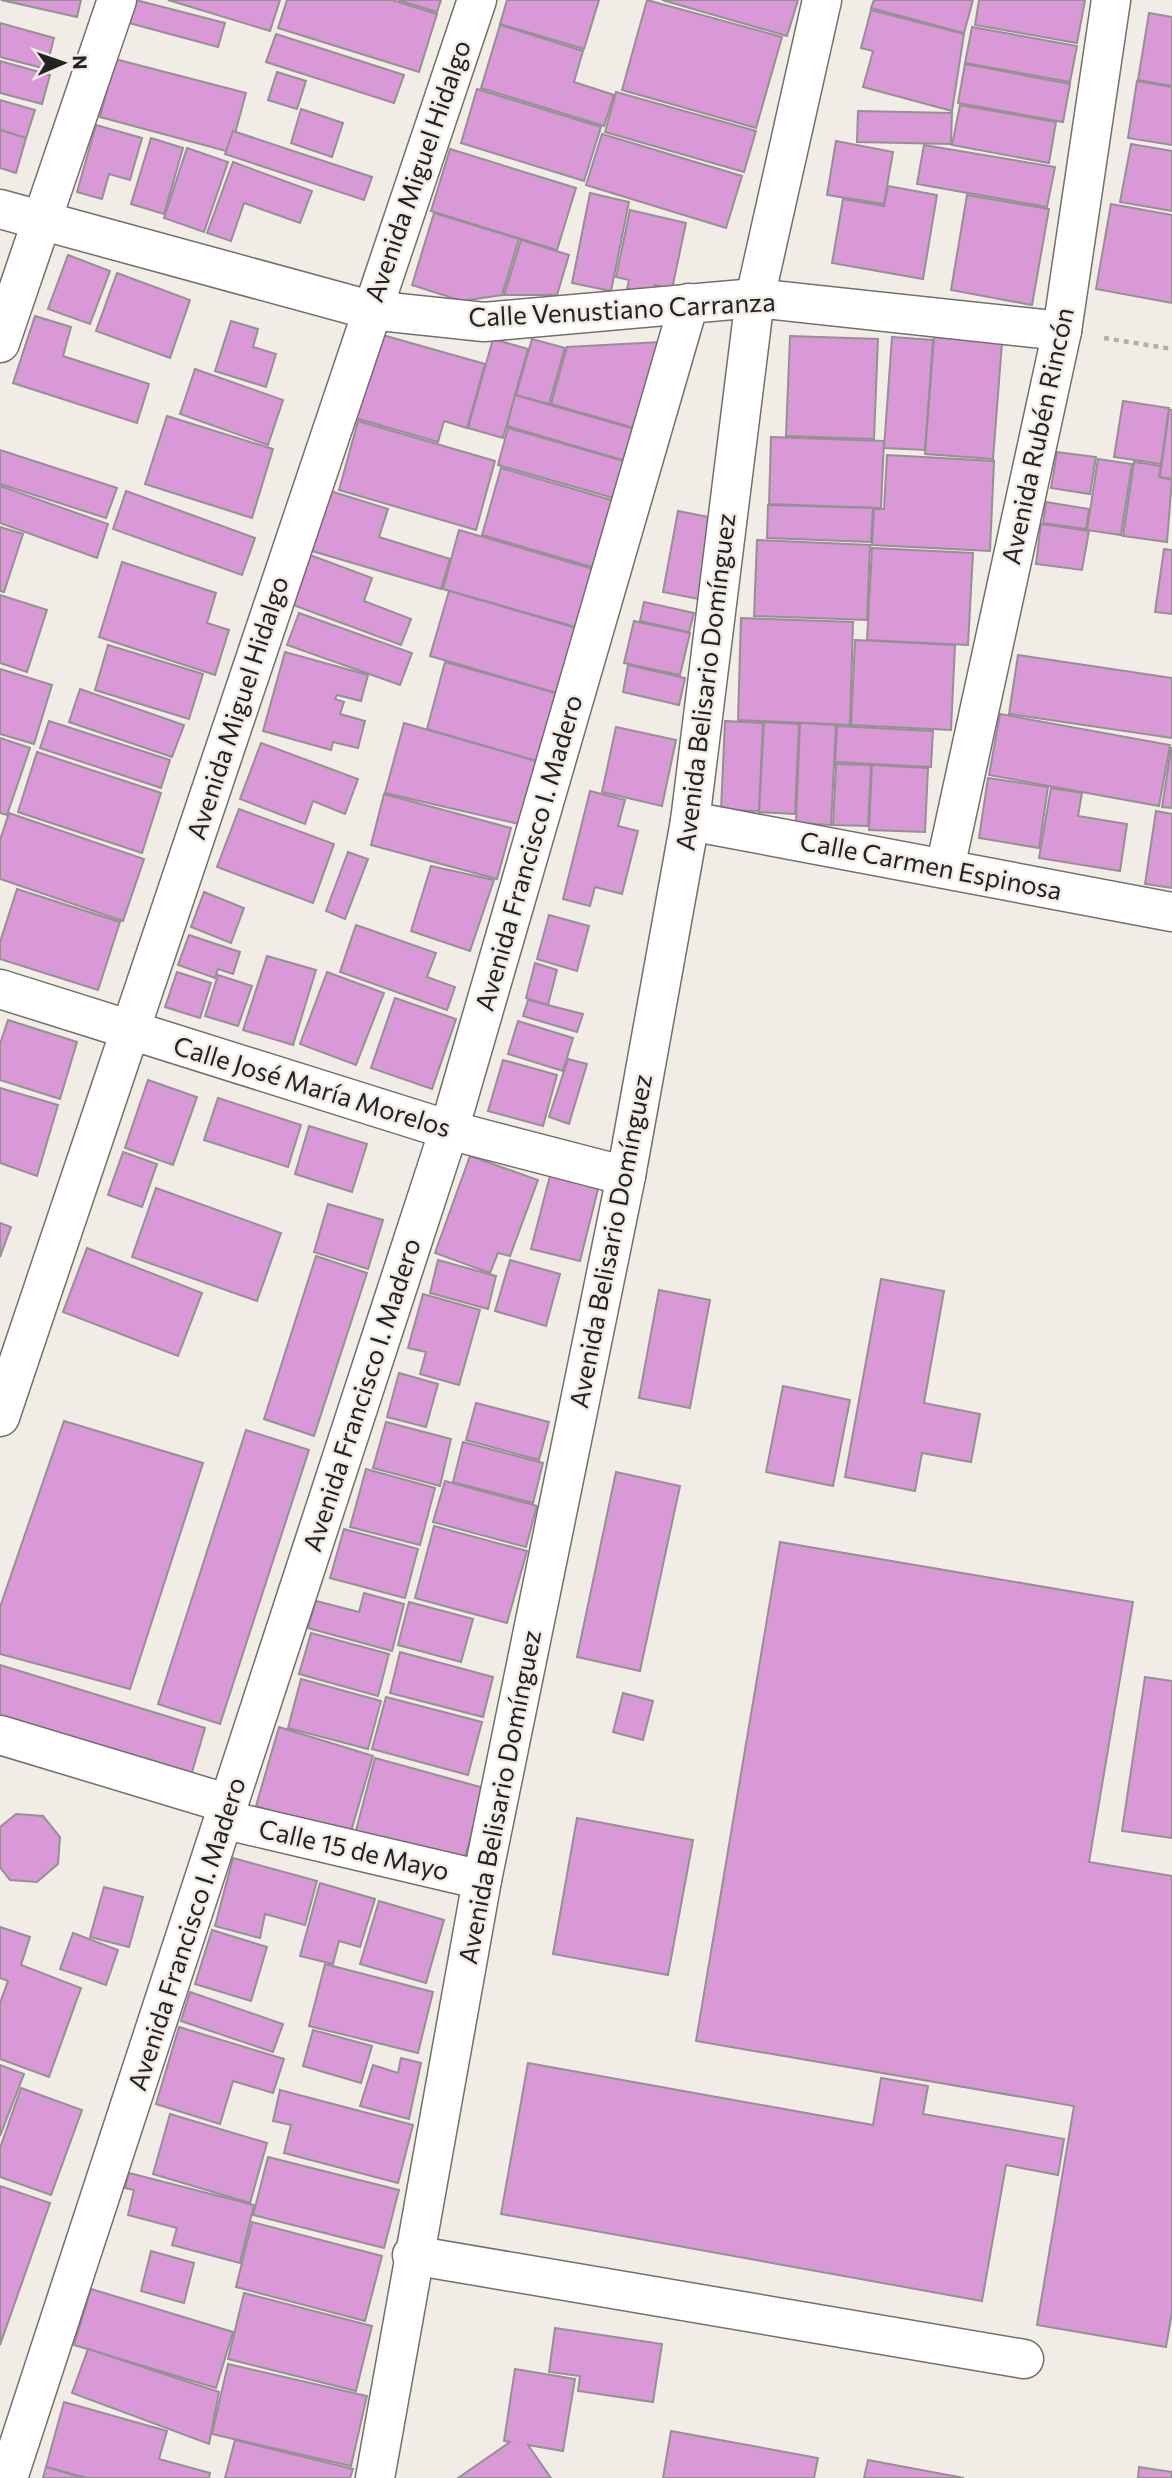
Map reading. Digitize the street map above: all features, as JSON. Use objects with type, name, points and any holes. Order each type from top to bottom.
[{"type":"street","points":[[0,343],[117,0]]},
{"type":"street","name":"Avenida Miguel Hidalgo","points":[[0,1417],[370,310],[477,0]]},
{"type":"street","name":"Avenida Belisario Domínguez","points":[[374,2478],[412,2255],[482,1880],[626,1176],[690,821],[755,298],[822,0]]},
{"type":"street","name":"Avenida Rubén Rincón","points":[[945,868],[1062,331],[1111,0]]},
{"type":"street","name":"Calle Venustiano Carranza","points":[[0,209],[370,310],[484,322],[755,298],[1062,331]]},
{"type":"street","name":"Avenida Francisco I. Madero","points":[[8,2478],[449,1130],[689,303]]},
{"type":"street","name":"Calle Carmen Espinosa","points":[[690,821],[1172,912]]},
{"type":"street","name":"Calle José María Morelos","points":[[0,989],[449,1130],[626,1176]]},
{"type":"street","name":"Calle 15 de Mayo","points":[[0,1735],[227,1812],[482,1880]]},
{"type":"street","points":[[412,2255],[1024,2359]]},
{"type":"path","points":[[1062,331],[1172,349]]},
{"type":"building","points":[[1,0],[81,0],[77,17]]},
{"type":"building","points":[[136,0],[225,23],[218,47],[129,23]]},
{"type":"building","points":[[168,0],[280,0],[270,31]]},
{"type":"building","points":[[287,0],[392,0],[437,14],[419,72],[278,28]]},
{"type":"building","points":[[398,0],[441,0],[437,12]]},
{"type":"building","points":[[507,0],[599,0],[584,49],[500,24]]},
{"type":"building","points":[[647,0],[782,37],[756,128],[622,90]]},
{"type":"building","points":[[662,0],[798,0],[787,36]]},
{"type":"building","points":[[874,0],[973,0],[964,33],[871,8]]},
{"type":"building","points":[[979,0],[1085,0],[1077,43],[975,25]]},
{"type":"building","points":[[871,10],[964,34],[952,111],[863,87],[873,51],[861,48]]},
{"type":"building","points":[[1149,13],[1172,17],[1172,86],[1138,80]]},
{"type":"building","points":[[0,23],[54,38],[46,69],[0,57]]},
{"type":"building","points":[[500,25],[583,51],[574,82],[614,95],[604,126],[481,88]]},
{"type":"building","points":[[972,27],[1077,46],[1070,82],[965,63]]},
{"type":"building","points":[[276,34],[404,75],[394,103],[266,62]]},
{"type":"building","points":[[115,59],[246,93],[230,152],[100,117]]},
{"type":"building","points":[[0,61],[50,75],[42,104],[0,93]]},
{"type":"building","points":[[965,64],[1070,84],[1063,122],[958,103]]},
{"type":"building","points":[[277,72],[306,81],[297,109],[268,100]]},
{"type":"building","points":[[1137,81],[1172,87],[1172,145],[1128,138]]},
{"type":"building","points":[[477,89],[601,127],[584,181],[461,143]]},
{"type":"building","points":[[616,92],[756,131],[744,172],[605,132]]},
{"type":"building","points":[[0,100],[35,110],[26,138],[0,130]]},
{"type":"building","points":[[960,105],[1056,122],[1049,163],[952,145]]},
{"type":"building","points":[[301,109],[343,123],[332,157],[291,143]]},
{"type":"building","points":[[858,111],[952,113],[951,144],[857,142]]},
{"type":"building","points":[[96,125],[142,138],[130,180],[109,174],[102,199],[77,192]]},
{"type":"building","points":[[0,130],[26,138],[16,173],[0,168]]},
{"type":"building","points":[[233,131],[372,177],[364,200],[225,154]]},
{"type":"building","points":[[602,134],[742,176],[726,228],[586,185]]},
{"type":"building","points":[[151,138],[183,148],[164,214],[131,204]]},
{"type":"building","points":[[836,141],[893,152],[884,204],[827,195]]},
{"type":"building","points":[[1131,144],[1172,151],[1172,211],[1120,202]]},
{"type":"building","points":[[924,145],[1055,167],[1047,207],[917,184]]},
{"type":"building","points":[[187,148],[228,162],[204,232],[164,218]]},
{"type":"building","points":[[450,149],[576,188],[557,250],[431,211]]},
{"type":"building","points":[[233,162],[312,191],[300,223],[244,203],[231,241],[207,233]]},
{"type":"building","points":[[888,186],[937,195],[923,279],[832,263],[843,199],[884,206]]},
{"type":"building","points":[[590,193],[629,202],[611,291],[572,283]]},
{"type":"building","points":[[967,195],[1049,209],[1032,305],[951,290]]},
{"type":"building","points":[[1111,204],[1172,215],[1172,303],[1096,289]]},
{"type":"building","points":[[630,210],[686,223],[672,289],[655,285],[653,295],[627,289],[629,280],[616,277]]},
{"type":"building","points":[[434,213],[519,239],[502,295],[462,301],[412,285]]},
{"type":"building","points":[[521,240],[569,255],[557,295],[504,295]]},
{"type":"building","points":[[68,255],[110,271],[90,324],[48,309]]},
{"type":"building","points":[[117,273],[190,300],[170,358],[96,331]]},
{"type":"building","points":[[35,316],[71,327],[63,356],[149,384],[137,423],[13,383]]},
{"type":"building","points":[[231,321],[258,329],[253,347],[276,354],[266,387],[215,371]]},
{"type":"building","points":[[379,334],[485,364],[467,428],[444,421],[438,442],[355,418]]},
{"type":"building","points":[[790,336],[878,339],[874,439],[786,436]]},
{"type":"building","points":[[892,337],[933,340],[925,450],[884,448]]},
{"type":"building","points":[[934,337],[1002,343],[993,459],[925,454]]},
{"type":"building","points":[[493,339],[528,349],[503,438],[468,428]]},
{"type":"building","points":[[532,339],[565,348],[549,404],[516,395]]},
{"type":"building","points":[[660,342],[645,431],[551,404],[567,347]]},
{"type":"building","points":[[195,369],[283,400],[268,445],[180,414]]},
{"type":"building","points":[[515,395],[645,432],[636,464],[507,426]]},
{"type":"building","points":[[1123,401],[1169,408],[1161,464],[1114,457]]},
{"type":"building","points":[[1169,410],[1172,410],[1172,479],[1160,477]]},
{"type":"building","points":[[167,416],[273,449],[252,518],[145,484]]},
{"type":"building","points":[[358,421],[495,461],[476,530],[339,490]]},
{"type":"building","points":[[508,428],[627,462],[617,499],[498,465]]},
{"type":"building","points":[[771,437],[884,441],[881,508],[769,504]]},
{"type":"building","points":[[0,450],[117,488],[106,518],[0,484]]},
{"type":"building","points":[[1057,452],[1096,457],[1090,494],[1051,488]]},
{"type":"building","points":[[887,455],[994,461],[990,551],[872,545],[874,509],[884,509]]},
{"type":"building","points":[[1098,459],[1132,464],[1121,535],[1087,530]]},
{"type":"building","points":[[1134,462],[1161,466],[1159,477],[1172,480],[1167,542],[1123,536]]},
{"type":"building","points":[[501,468],[625,504],[606,571],[482,535]]},
{"type":"building","points":[[0,486],[108,524],[97,558],[0,523]]},
{"type":"building","points":[[126,491],[255,538],[242,575],[113,529]]},
{"type":"building","points":[[330,491],[388,509],[379,537],[450,559],[441,589],[312,551]]},
{"type":"building","points":[[1046,502],[1089,509],[1086,529],[1043,523]]},
{"type":"building","points":[[768,505],[873,508],[871,542],[767,538]]},
{"type":"building","points":[[678,511],[719,519],[704,600],[663,592]]},
{"type":"building","points":[[1041,524],[1089,531],[1082,570],[1036,564]]},
{"type":"building","points":[[0,527],[23,534],[4,592],[0,591]]},
{"type":"building","points":[[459,530],[600,571],[583,629],[443,589]]},
{"type":"building","points":[[757,540],[870,545],[867,620],[754,616]]},
{"type":"building","points":[[872,548],[973,553],[968,645],[867,640]]},
{"type":"building","points":[[1164,549],[1172,550],[1172,614],[1155,612]]},
{"type":"building","points":[[310,555],[372,578],[364,601],[411,619],[401,645],[293,605]]},
{"type":"building","points":[[122,562],[216,593],[207,623],[229,630],[215,675],[99,637]]},
{"type":"building","points":[[449,591],[583,630],[564,695],[430,656]]},
{"type":"building","points":[[0,595],[47,610],[27,672],[0,663]]},
{"type":"building","points":[[644,602],[694,613],[689,632],[640,621]]},
{"type":"building","points":[[299,613],[412,653],[400,685],[287,645]]},
{"type":"building","points":[[741,618],[853,622],[850,725],[738,720]]},
{"type":"building","points":[[634,621],[690,633],[680,675],[624,663]]},
{"type":"building","points":[[855,640],[955,645],[951,730],[851,725]]},
{"type":"building","points":[[108,645],[203,674],[189,719],[95,690]]},
{"type":"building","points":[[285,652],[368,675],[361,701],[337,695],[335,699],[344,702],[340,714],[365,721],[358,748],[333,742],[331,750],[263,731]]},
{"type":"building","points":[[1018,655],[1172,678],[1172,738],[1009,714]]},
{"type":"building","points":[[445,662],[559,694],[540,762],[427,729]]},
{"type":"building","points":[[628,665],[685,678],[679,705],[623,692]]},
{"type":"building","points":[[0,669],[52,685],[34,744],[0,734]]},
{"type":"building","points":[[80,689],[184,725],[172,757],[69,722]]},
{"type":"building","points":[[1000,714],[1170,745],[1159,806],[989,775]]},
{"type":"building","points":[[49,721],[170,760],[161,788],[40,748]]},
{"type":"building","points":[[725,721],[763,723],[759,811],[721,810]]},
{"type":"building","points":[[764,722],[799,724],[795,814],[759,812]]},
{"type":"building","points":[[404,723],[536,761],[519,824],[385,793]]},
{"type":"building","points":[[800,723],[836,725],[831,825],[796,823]]},
{"type":"building","points":[[837,726],[933,731],[931,767],[835,762]]},
{"type":"building","points":[[616,727],[676,740],[662,806],[602,792]]},
{"type":"building","points":[[0,738],[30,748],[7,815],[0,813]]},
{"type":"building","points":[[261,743],[358,779],[345,814],[313,801],[305,824],[240,799]]},
{"type":"building","points":[[1172,748],[1172,808],[1162,807]]},
{"type":"building","points":[[37,752],[161,793],[142,853],[18,812]]},
{"type":"building","points":[[836,764],[871,765],[868,826],[833,825]]},
{"type":"building","points":[[872,765],[928,768],[925,832],[869,830]]},
{"type":"building","points":[[988,778],[1048,787],[1039,848],[979,838]]},
{"type":"building","points":[[1051,788],[1082,793],[1078,816],[1127,824],[1120,871],[1039,858]]},
{"type":"building","points":[[590,791],[625,800],[618,826],[638,831],[622,894],[595,887],[590,906],[563,899]]},
{"type":"building","points":[[384,794],[511,828],[497,879],[371,845]]},
{"type":"building","points":[[239,809],[334,844],[313,903],[217,867]]},
{"type":"building","points":[[1156,811],[1172,814],[1172,888],[1145,884]]},
{"type":"building","points":[[9,813],[144,859],[123,921],[0,879],[0,840]]},
{"type":"building","points":[[348,852],[368,859],[345,919],[326,911]]},
{"type":"building","points":[[431,866],[494,880],[470,951],[411,931]]},
{"type":"building","points":[[17,889],[120,922],[98,990],[0,959],[0,942]]},
{"type":"building","points":[[204,892],[244,908],[231,943],[191,927]]},
{"type":"building","points":[[549,915],[589,926],[577,971],[537,959]]},
{"type":"building","points":[[356,925],[436,953],[427,977],[455,987],[447,1010],[340,972]]},
{"type":"building","points":[[189,935],[240,952],[233,974],[218,969],[215,978],[178,965]]},
{"type":"building","points":[[267,956],[316,970],[293,1045],[243,1030]]},
{"type":"building","points":[[535,963],[557,970],[548,1005],[526,998]]},
{"type":"building","points":[[177,972],[211,983],[200,1018],[165,1007]]},
{"type":"building","points":[[327,972],[384,993],[356,1065],[300,1044]]},
{"type":"building","points":[[218,975],[252,986],[238,1026],[205,1016]]},
{"type":"building","points":[[395,998],[456,1019],[432,1089],[371,1068]]},
{"type":"building","points":[[528,1000],[583,1014],[577,1032],[523,1016]]},
{"type":"building","points":[[8,1020],[77,1042],[60,1099],[0,1080],[0,1044]]},
{"type":"building","points":[[518,1021],[573,1038],[563,1071],[508,1054]]},
{"type":"building","points":[[568,1059],[587,1064],[569,1124],[549,1117]]},
{"type":"building","points":[[503,1060],[557,1075],[543,1126],[488,1111]]},
{"type":"building","points":[[148,1080],[197,1097],[173,1165],[125,1148]]},
{"type":"building","points":[[0,1088],[58,1105],[37,1176],[0,1163]]},
{"type":"building","points":[[218,1098],[301,1125],[288,1167],[204,1140]]},
{"type":"building","points":[[309,1126],[367,1144],[352,1192],[295,1174]]},
{"type":"building","points":[[123,1152],[157,1164],[142,1207],[108,1195]]},
{"type":"building","points":[[470,1156],[538,1180],[510,1256],[498,1253],[490,1273],[435,1253]]},
{"type":"building","points":[[551,1172],[599,1185],[580,1261],[531,1249]]},
{"type":"building","points":[[156,1188],[281,1233],[257,1301],[132,1257]]},
{"type":"building","points":[[328,1204],[383,1220],[368,1269],[314,1252]]},
{"type":"building","points":[[0,1223],[11,1227],[0,1257]]},
{"type":"building","points":[[87,1248],[202,1293],[178,1356],[63,1312]]},
{"type":"building","points":[[316,1256],[367,1273],[314,1436],[264,1419]]},
{"type":"building","points":[[438,1260],[496,1276],[488,1309],[430,1293]]},
{"type":"building","points":[[510,1260],[560,1274],[546,1326],[495,1311]]},
{"type":"building","points":[[881,1279],[944,1291],[924,1403],[980,1414],[971,1462],[922,1453],[915,1491],[845,1477]]},
{"type":"building","points":[[659,1290],[710,1300],[690,1408],[639,1398]]},
{"type":"building","points":[[423,1294],[480,1310],[459,1385],[420,1374],[426,1352],[408,1348]]},
{"type":"building","points":[[399,1373],[438,1384],[426,1427],[387,1417]]},
{"type":"building","points":[[783,1386],[850,1400],[833,1486],[766,1472]]},
{"type":"building","points":[[476,1403],[549,1422],[539,1460],[466,1440]]},
{"type":"building","points":[[64,1421],[203,1463],[130,1689],[0,1654],[0,1607]]},
{"type":"building","points":[[386,1422],[451,1439],[440,1486],[373,1468]]},
{"type":"building","points":[[246,1430],[309,1450],[220,1724],[158,1704]]},
{"type":"building","points":[[463,1442],[543,1463],[533,1503],[453,1482]]},
{"type":"building","points":[[366,1469],[435,1488],[420,1545],[350,1527]]},
{"type":"building","points":[[616,1472],[680,1486],[640,1671],[577,1657]]},
{"type":"building","points":[[445,1481],[537,1506],[526,1547],[433,1522]]},
{"type":"building","points":[[434,1526],[527,1551],[507,1623],[415,1598]]},
{"type":"building","points":[[344,1529],[418,1549],[405,1598],[330,1578]]},
{"type":"building","points":[[780,1542],[1133,1602],[1089,1862],[1172,1876],[1172,2312],[1166,2347],[1037,2325],[1074,2106],[696,2041]]},
{"type":"building","points":[[364,1593],[404,1604],[392,1651],[308,1628],[316,1601],[359,1612]]},
{"type":"building","points":[[409,1602],[473,1619],[461,1662],[398,1645]]},
{"type":"building","points":[[311,1633],[389,1654],[378,1696],[299,1674]]},
{"type":"building","points":[[400,1652],[493,1677],[483,1717],[390,1693]]},
{"type":"building","points":[[0,1665],[205,1728],[188,1786],[0,1728]]},
{"type":"building","points":[[1145,1677],[1172,1681],[1172,1838],[1122,1831]]},
{"type":"building","points":[[301,1679],[381,1701],[368,1749],[288,1728]]},
{"type":"building","points":[[623,1693],[653,1701],[643,1740],[613,1732]]},
{"type":"building","points":[[386,1697],[482,1722],[468,1775],[372,1749]]},
{"type":"building","points":[[279,1727],[373,1756],[350,1835],[256,1806]]},
{"type":"building","points":[[375,1758],[484,1788],[461,1872],[353,1842]]},
{"type":"building","points":[[16,1814],[43,1816],[60,1837],[58,1864],[37,1882],[10,1880],[0,1867],[0,1827]]},
{"type":"building","points":[[577,1818],[693,1840],[668,1975],[553,1954]]},
{"type":"building","points":[[233,1858],[317,1881],[305,1925],[265,1914],[260,1938],[215,1926]]},
{"type":"building","points":[[320,1883],[375,1899],[360,1947],[339,1941],[333,1964],[300,1956]]},
{"type":"building","points":[[104,1887],[143,1897],[129,1947],[90,1937]]},
{"type":"building","points":[[379,1901],[444,1920],[426,1983],[360,1964]]},
{"type":"building","points":[[0,1927],[30,1937],[21,1965],[81,1988],[49,2077],[0,2059],[0,2003],[8,1981],[0,1978]]},
{"type":"building","points":[[212,1930],[267,1947],[251,2001],[195,1984]]},
{"type":"building","points":[[73,1933],[118,1950],[106,1985],[60,1969]]},
{"type":"building","points":[[325,1964],[433,1992],[418,2053],[309,2026]]},
{"type":"building","points":[[190,1992],[283,2024],[273,2052],[181,2021]]},
{"type":"building","points":[[179,2027],[284,2059],[273,2093],[233,2081],[220,2124],[156,2104]]},
{"type":"building","points":[[313,2030],[372,2046],[361,2083],[303,2066]]},
{"type":"building","points":[[401,2058],[421,2063],[409,2119],[360,2106],[373,2065],[398,2073]]},
{"type":"building","points":[[528,2063],[873,2125],[881,2078],[928,2086],[923,2114],[1064,2139],[1058,2175],[1006,2165],[982,2301],[501,2214]]},
{"type":"building","points":[[0,2065],[24,2074],[0,2136]]},
{"type":"building","points":[[21,2088],[82,2110],[51,2195],[0,2177],[0,2148]]},
{"type":"building","points":[[280,2090],[413,2125],[398,2183],[284,2153],[291,2125],[273,2121]]},
{"type":"building","points":[[170,2114],[267,2143],[250,2203],[153,2174]]},
{"type":"building","points":[[268,2157],[399,2190],[384,2248],[253,2215]]},
{"type":"building","points":[[129,2173],[254,2205],[240,2263],[172,2245],[177,2228],[128,2215],[134,2190],[125,2188]]},
{"type":"building","points":[[0,2186],[50,2203],[0,2345]]},
{"type":"building","points":[[252,2222],[382,2256],[365,2321],[236,2287]]},
{"type":"building","points":[[151,2251],[194,2263],[184,2303],[141,2291]]},
{"type":"building","points":[[91,2289],[233,2332],[216,2388],[74,2345]]},
{"type":"building","points":[[244,2293],[372,2326],[356,2391],[228,2359]]},
{"type":"building","points":[[555,2328],[662,2344],[653,2402],[578,2391],[580,2376],[549,2372]]},
{"type":"building","points":[[88,2349],[219,2392],[209,2444],[72,2393]]},
{"type":"building","points":[[228,2364],[367,2396],[351,2466],[212,2434]]},
{"type":"building","points":[[515,2369],[575,2379],[563,2451],[528,2445],[551,2478],[458,2478],[510,2442],[504,2441]]},
{"type":"building","points":[[64,2402],[167,2431],[159,2459],[210,2473],[209,2478],[87,2478],[46,2467]]},
{"type":"building","points":[[671,2431],[818,2458],[814,2478],[663,2478]]},
{"type":"building","points":[[235,2440],[353,2469],[350,2478],[225,2478]]},
{"type":"building","points":[[868,2460],[964,2478],[864,2478]]},
{"type":"building","points":[[46,2467],[83,2478],[43,2478]]},
{"type":"building","points":[[1139,2467],[1172,2472],[1172,2478],[1138,2478]]}]
